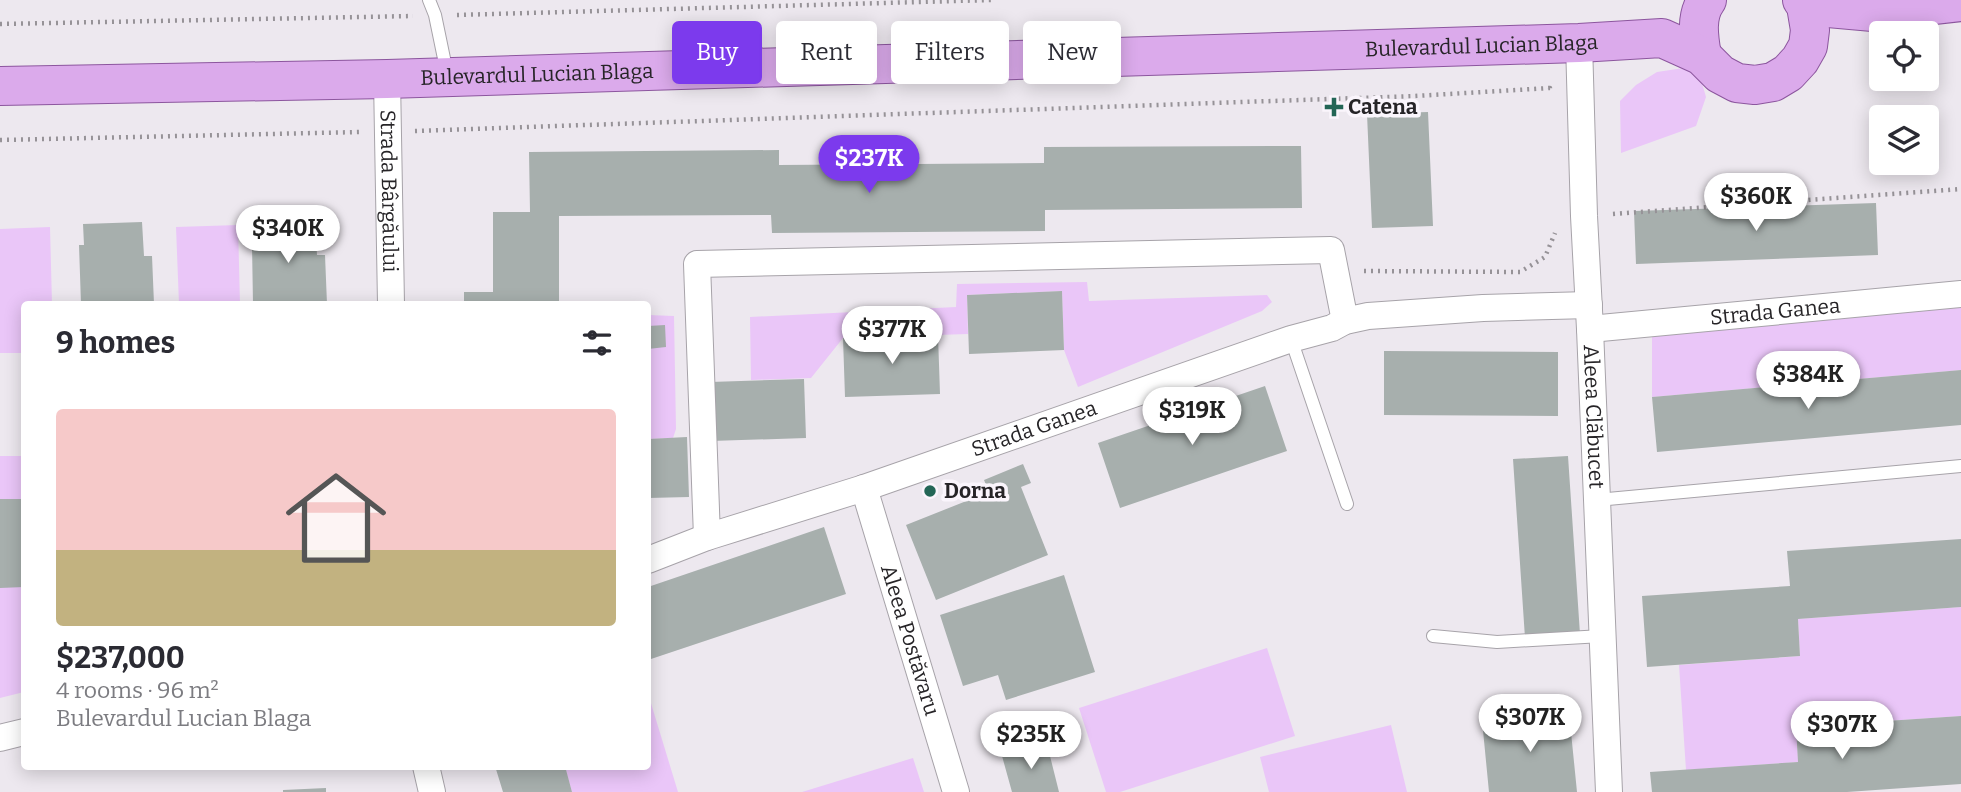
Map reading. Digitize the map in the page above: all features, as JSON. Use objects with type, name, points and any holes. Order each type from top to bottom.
[{"type":"main road","name":"Bulevardul Lucian Blaga","points":[[0,86],[387,79],[1578,43],[1662,38],[1702,56],[1720,74],[1737,83],[1755,85],[1773,82],[1788,74],[1800,60],[1808,46],[1810,30],[1804,3],[1873,12],[1961,2]]},
{"type":"main road","points":[[1662,38],[1704,6]]},
{"type":"main road","points":[[1702,56],[1698,33],[1704,6]]},
{"type":"main road","name":"Bulevardul Lucian Blaga","points":[[1808,46],[1873,12]]},
{"type":"street","name":"Aleea Clăbucet","points":[[1578,43],[1609,792]]},
{"type":"street","name":"Strada Bârgăului","points":[[387,79],[391,301]]},
{"type":"street","points":[[708,537],[697,264],[1331,250],[1345,321]]},
{"type":"street","name":"Strada Ganea","points":[[651,558],[864,488],[1291,339],[1368,316],[1429,311],[1589,317],[1961,294]]},
{"type":"street","name":"Aleea Postăvaru","points":[[864,488],[956,792]]},
{"type":"street","points":[[0,738],[21,733]]},
{"type":"street","points":[[427,770],[432,792]]},
{"type":"lane","points":[[429,0],[435,15],[448,77]]},
{"type":"lane","points":[[1291,339],[1346,504]]},
{"type":"lane","points":[[1597,500],[1961,466]]},
{"type":"lane","points":[[1433,636],[1497,642],[1602,636]]},
{"type":"path","points":[[0,24],[991,0]]},
{"type":"path","points":[[0,140],[387,131],[1373,97],[1549,88],[1551,101]]},
{"type":"path","points":[[1335,271],[1520,272],[1545,257],[1557,230],[1556,218],[1961,189]]},
{"type":"shaded area","points":[[1697,66],[1706,97],[1696,126],[1621,153],[1620,101],[1636,85],[1657,72]]},
{"type":"shaded area","points":[[238,225],[240,301],[179,301],[176,227]]},
{"type":"shaded area","points":[[50,227],[52,301],[21,301],[21,353],[0,353],[0,229]]},
{"type":"shaded area","points":[[1087,282],[1089,301],[1267,295],[1272,302],[1262,311],[1078,387],[1064,350],[1062,291],[967,295],[968,334],[843,338],[811,378],[751,380],[750,317],[956,307],[957,284]]},
{"type":"shaded area","points":[[1961,294],[1961,370],[1652,397],[1652,324]]},
{"type":"shaded area","points":[[651,315],[674,316],[676,429],[673,438],[651,439]]},
{"type":"shaded area","points":[[0,456],[21,456],[21,693],[0,698]]},
{"type":"shaded area","points":[[1961,607],[1961,716],[1797,727],[1798,762],[1686,770],[1679,665],[1800,656],[1798,619]]},
{"type":"shaded area","points":[[1267,648],[1295,736],[1120,792],[1106,792],[1079,708]]},
{"type":"shaded area","points":[[651,703],[678,792],[572,792],[566,770],[651,770]]},
{"type":"shaded area","points":[[1391,725],[1407,792],[1269,792],[1260,757]]},
{"type":"shaded area","points":[[913,758],[924,792],[802,792]]},
{"type":"building","points":[[1428,112],[1433,226],[1372,228],[1367,114]]},
{"type":"building","points":[[1301,146],[1302,208],[1045,210],[1045,231],[772,233],[771,215],[559,216],[559,301],[464,301],[464,292],[493,292],[493,212],[530,212],[529,152],[779,150],[779,165],[1044,163],[1044,147]]},
{"type":"building","points":[[1876,203],[1878,255],[1636,264],[1634,211]]},
{"type":"building","points":[[315,221],[317,255],[325,255],[327,301],[253,301],[252,245],[257,245],[256,223]]},
{"type":"building","points":[[142,222],[144,256],[152,256],[154,301],[81,301],[79,245],[84,245],[83,224]]},
{"type":"building","points":[[1062,291],[1064,350],[969,354],[967,295]]},
{"type":"building","points":[[665,325],[666,347],[651,349],[651,326]]},
{"type":"building","points":[[938,335],[940,394],[845,397],[843,338]]},
{"type":"building","points":[[1384,351],[1558,352],[1558,416],[1384,415]]},
{"type":"building","points":[[1961,370],[1961,425],[1657,452],[1652,397]]},
{"type":"building","points":[[804,379],[806,438],[711,441],[710,382]]},
{"type":"building","points":[[1265,386],[1287,451],[1120,508],[1098,443]]},
{"type":"building","points":[[687,437],[689,497],[651,498],[651,439]]},
{"type":"building","points":[[1568,456],[1580,634],[1525,638],[1513,459]]},
{"type":"building","points":[[1023,464],[1031,483],[1021,487],[1048,555],[936,600],[906,525],[989,492],[984,480]]},
{"type":"building","points":[[0,499],[21,499],[21,587],[0,588]]},
{"type":"building","points":[[824,527],[846,594],[651,659],[651,586]]},
{"type":"building","points":[[1961,539],[1961,607],[1798,619],[1800,656],[1647,667],[1642,596],[1790,586],[1787,551]]},
{"type":"building","points":[[1064,575],[1095,672],[1006,700],[998,675],[963,686],[940,615]]},
{"type":"building","points":[[1569,712],[1577,792],[1489,792],[1482,720]]},
{"type":"building","points":[[1961,716],[1961,784],[1847,792],[1652,792],[1650,772],[1798,762],[1796,727]]},
{"type":"building","points":[[1047,744],[1059,792],[1012,792],[1002,756]]},
{"type":"building","points":[[496,770],[566,770],[572,792],[503,792]]},
{"type":"building","points":[[326,788],[326,792],[283,792],[283,790]]},
{"type":"place","name":"Catena","points":[[1334,107]]},
{"type":"place","name":"Dorna","points":[[930,491]]}]
